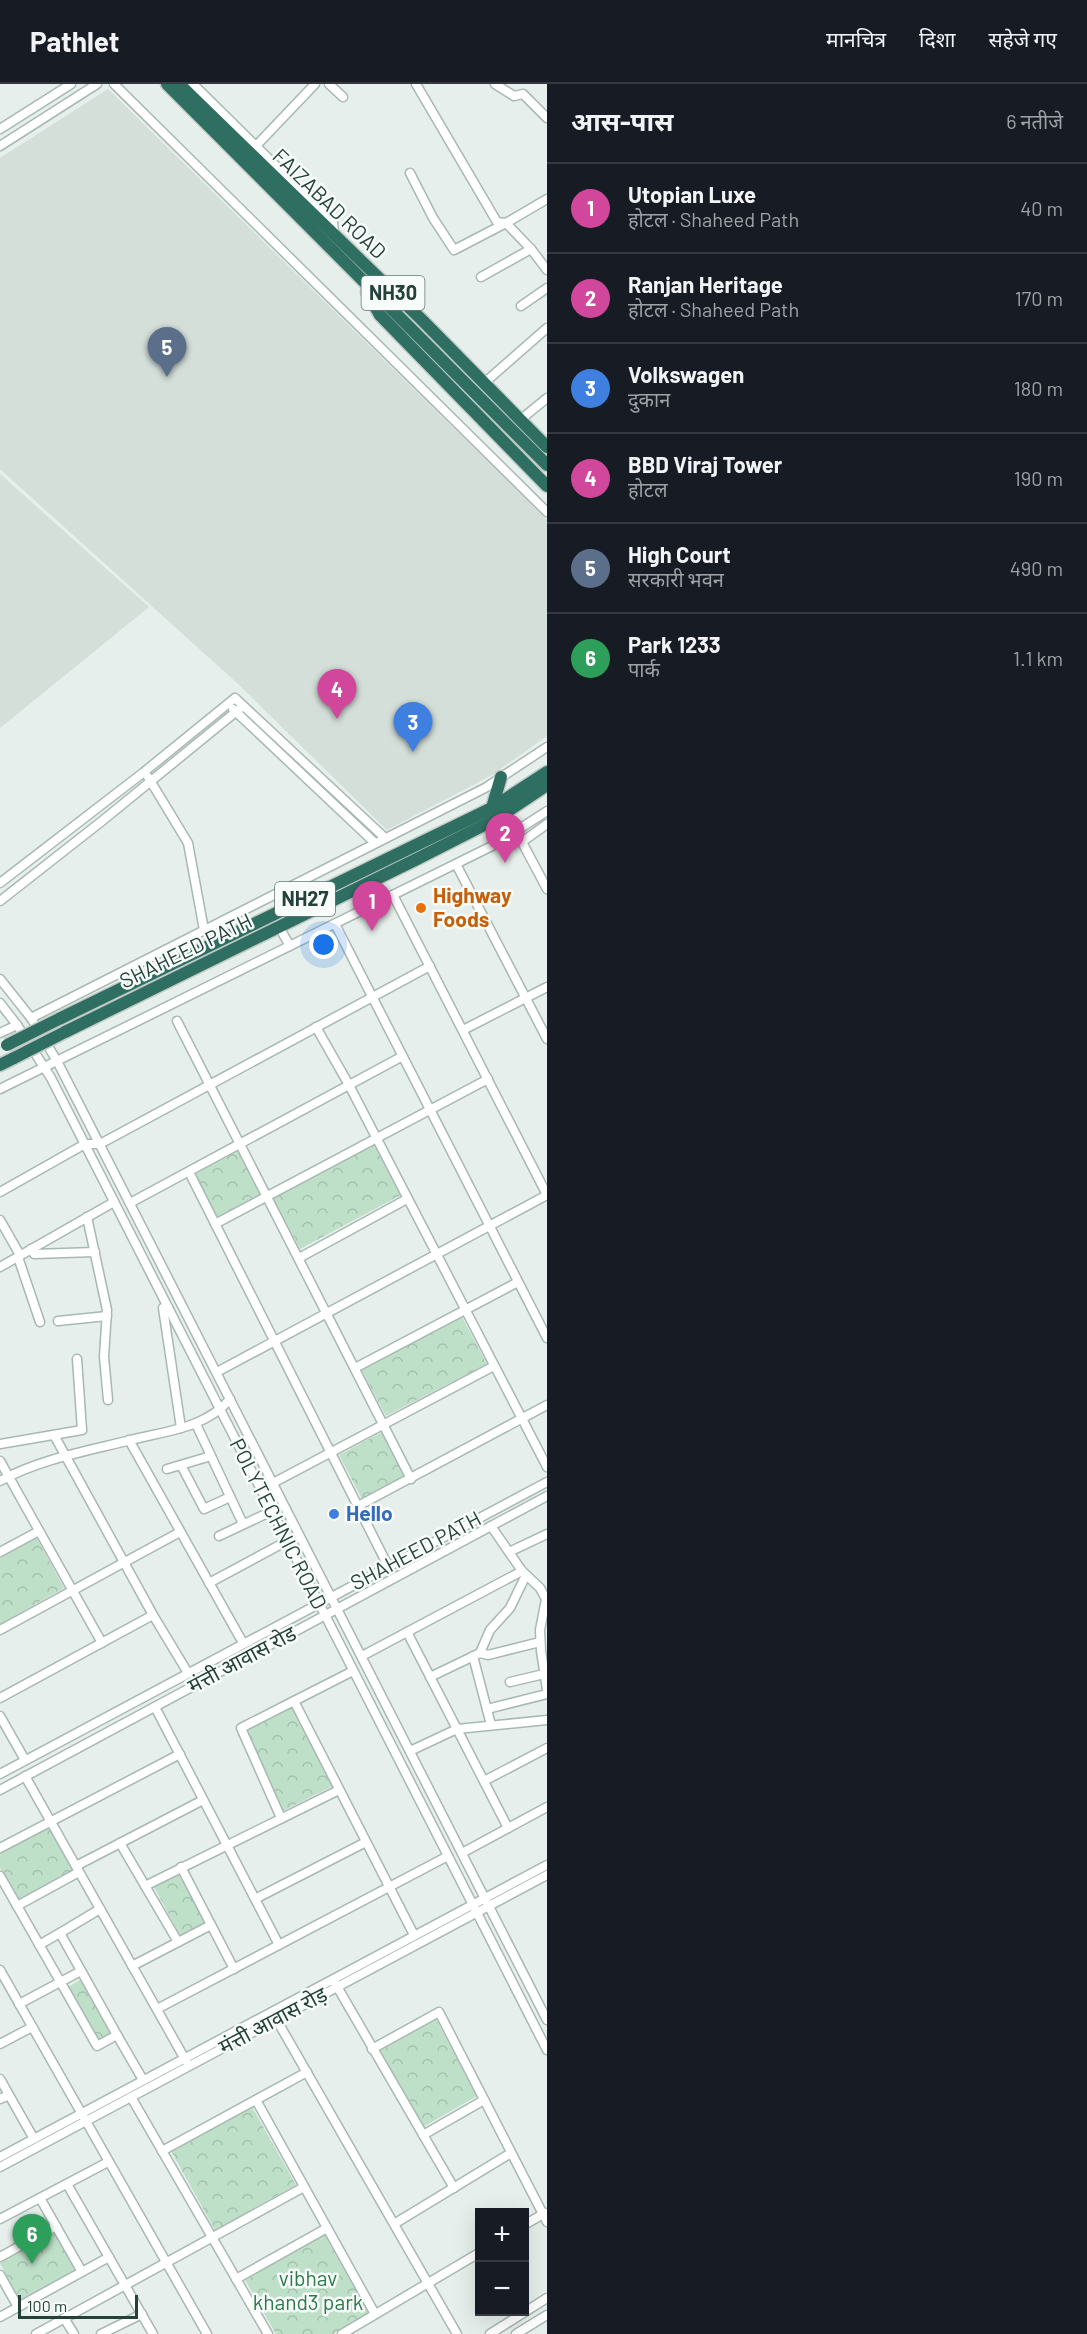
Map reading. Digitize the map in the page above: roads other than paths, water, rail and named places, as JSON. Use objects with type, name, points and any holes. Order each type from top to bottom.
[{"type":"highway","name":"FAIZABAD ROAD","points":[[166,84],[357,275]]},
{"type":"highway","name":"FAIZABAD ROAD","points":[[179,84],[237,141],[253,149],[334,237],[423,321],[547,447]]},
{"type":"highway","points":[[357,275],[547,465]]},
{"type":"highway","name":"NH30","points":[[357,275],[380,315],[547,486]]},
{"type":"highway","name":"SHAHEED PATH","points":[[4,1047],[492,808],[547,772]]},
{"type":"highway","points":[[492,808],[501,777]]},
{"type":"highway","name":"SHAHEED PATH","points":[[0,1065],[496,819],[547,785]]},
{"type":"street","points":[[0,129],[71,84]]},
{"type":"street","points":[[0,146],[97,84]]},
{"type":"street","points":[[114,84],[547,512]]},
{"type":"street","points":[[193,84],[253,149],[315,84]]},
{"type":"street","points":[[329,84],[343,97]]},
{"type":"street","points":[[416,84],[497,222],[506,223],[547,270]]},
{"type":"street","points":[[495,84],[514,96],[523,94],[547,118]]},
{"type":"street","points":[[410,173],[433,218],[454,250],[547,199]]},
{"type":"street","points":[[482,277],[531,249]]},
{"type":"street","points":[[521,306],[547,288]]},
{"type":"street","points":[[483,384],[547,328]]},
{"type":"street","points":[[520,420],[547,398]]},
{"type":"street","points":[[0,883],[144,772],[235,698],[240,709],[375,843]]},
{"type":"street","points":[[0,901],[240,709]]},
{"type":"street","points":[[240,709],[386,837]]},
{"type":"street","points":[[31,1018],[485,788],[547,747]]},
{"type":"street","points":[[144,772],[188,843],[204,930]]},
{"type":"street","points":[[536,832],[544,812]]},
{"type":"street","points":[[0,1089],[496,844],[544,812]]},
{"type":"street","points":[[522,842],[547,824]]},
{"type":"street","points":[[512,834],[522,842],[547,889]]},
{"type":"street","points":[[456,864],[547,1039]]},
{"type":"street","points":[[217,1372],[547,1195],[393,895]]},
{"type":"street","points":[[265,898],[270,908]]},
{"type":"street","points":[[335,924],[401,1057],[547,1338]]},
{"type":"street","points":[[283,934],[290,946]]},
{"type":"street","points":[[0,1192],[85,1144],[100,1144],[430,966]]},
{"type":"street","points":[[0,979],[31,1018],[57,1061],[547,2020]]},
{"type":"street","points":[[463,1030],[547,987]]},
{"type":"street","name":"POLYTECHNIC ROAD","points":[[0,1003],[44,1067],[85,1144],[547,2050]]},
{"type":"street","points":[[177,1021],[411,1479]]},
{"type":"street","points":[[0,1034],[17,1025]]},
{"type":"street","points":[[316,1027],[349,1085],[547,1467]]},
{"type":"street","points":[[130,1203],[401,1057]]},
{"type":"street","points":[[215,1224],[488,1079]]},
{"type":"street","points":[[189,1172],[388,1566]]},
{"type":"street","points":[[299,1258],[407,1199]]},
{"type":"street","points":[[0,1267],[114,1202]]},
{"type":"street","points":[[87,1217],[107,1310],[104,1357],[108,1400]]},
{"type":"street","points":[[0,1220],[19,1256],[40,1322]]},
{"type":"street","points":[[31,1249],[34,1254],[94,1252]]},
{"type":"street","points":[[355,1368],[518,1282]]},
{"type":"street","points":[[168,1306],[163,1308],[181,1428]]},
{"type":"street","points":[[58,1321],[107,1316]]},
{"type":"street","points":[[0,1444],[82,1430],[77,1359]]},
{"type":"street","points":[[273,1483],[494,1366]]},
{"type":"street","points":[[4,1479],[64,1456],[196,1424],[220,1411],[230,1399]]},
{"type":"street","points":[[358,1506],[547,1405]]},
{"type":"street","points":[[196,1424],[243,1524]]},
{"type":"street","points":[[54,1435],[123,1562],[188,1673]]},
{"type":"street","points":[[129,1440],[243,1643]]},
{"type":"street","points":[[167,1469],[211,1456]]},
{"type":"street","points":[[0,1461],[4,1479],[39,1531],[102,1643]]},
{"type":"street","points":[[181,1465],[204,1509],[230,1497]]},
{"type":"street","name":"SHAHEED PATH","points":[[0,1774],[547,1482]]},
{"type":"street","name":"मंत्ती आवास रोड","points":[[0,1790],[547,1496]]},
{"type":"street","points":[[219,1536],[272,1511]]},
{"type":"street","points":[[487,1709],[547,1692],[540,1642],[545,1591],[524,1573],[491,1526]]},
{"type":"street","points":[[0,1552],[39,1531]]},
{"type":"street","points":[[0,1630],[180,1532]]},
{"type":"street","points":[[509,1552],[547,1534]]},
{"type":"street","points":[[209,1583],[287,1541]]},
{"type":"street","points":[[362,1656],[524,1573]]},
{"type":"street","points":[[491,1725],[476,1654],[489,1629],[510,1608],[524,1573]]},
{"type":"street","points":[[0,1698],[153,1615]]},
{"type":"street","points":[[407,1632],[508,1828]]},
{"type":"street","points":[[430,1677],[476,1654],[488,1655],[540,1642]]},
{"type":"street","points":[[280,1818],[241,1728],[353,1671]]},
{"type":"street","points":[[510,1682],[544,1674]]},
{"type":"street","points":[[294,1701],[414,1935]]},
{"type":"street","points":[[154,1707],[279,1945]]},
{"type":"street","points":[[0,1716],[26,1760]]},
{"type":"street","points":[[410,1751],[457,1728],[547,1720]]},
{"type":"street","points":[[484,1781],[547,1748]]},
{"type":"street","points":[[0,1848],[180,1754]]},
{"type":"street","points":[[0,2157],[34,2139],[83,2118],[143,2080],[187,2062],[25,1776]]},
{"type":"street","points":[[145,1886],[339,1790]]},
{"type":"street","points":[[17,1906],[120,1843],[204,1800]]},
{"type":"street","points":[[462,1853],[547,1807]]},
{"type":"street","points":[[255,1899],[366,1842]]},
{"type":"street","points":[[120,1843],[178,1942]]},
{"type":"street","points":[[157,2009],[448,1856]]},
{"type":"street","points":[[457,2334],[274,2015],[333,1978],[547,1865]]},
{"type":"street","points":[[181,1867],[234,1969]]},
{"type":"street","name":"मंत्ती आवास रोड़","points":[[0,2167],[83,2118],[131,2097],[187,2062],[274,2015],[336,1988],[547,1875]]},
{"type":"street","points":[[0,1876],[97,2046],[117,2035]]},
{"type":"street","points":[[39,1945],[100,1909]]},
{"type":"street","points":[[132,1966],[211,1925]]},
{"type":"street","points":[[60,1933],[143,2080]]},
{"type":"street","points":[[0,1970],[207,2334]]},
{"type":"street","points":[[19,2004],[81,1971]]},
{"type":"street","points":[[333,1978],[336,1988],[454,2188]]},
{"type":"street","points":[[372,2049],[439,2012],[545,2216],[529,2223]]},
{"type":"street","points":[[0,2044],[32,2027]]},
{"type":"street","points":[[162,2151],[307,2072]]},
{"type":"street","points":[[0,2079],[34,2139]]},
{"type":"street","points":[[0,2099],[9,2095]]},
{"type":"street","points":[[131,2097],[268,2334]]},
{"type":"street","points":[[255,2100],[375,2314]]},
{"type":"street","points":[[423,2135],[484,2100]]},
{"type":"street","points":[[394,2224],[511,2153]]},
{"type":"street","points":[[0,2219],[108,2162]]},
{"type":"street","points":[[68,2184],[153,2334]]},
{"type":"street","points":[[36,2334],[304,2187]]},
{"type":"street","points":[[40,2198],[82,2272]]},
{"type":"street","points":[[0,2257],[56,2226]]},
{"type":"street","points":[[236,2279],[327,2228]]},
{"type":"street","points":[[342,2334],[475,2256]]},
{"type":"street","points":[[0,2317],[109,2257]]},
{"type":"street","points":[[0,2275],[18,2307]]},
{"type":"street","points":[[490,2334],[547,2298]]},
{"type":"street","points":[[101,2334],[142,2314]]},
{"type":"street","points":[[516,2334],[547,2315]]},
{"type":"street","points":[[64,2318],[74,2334]]},
{"type":"place","name":"High Court","points":[[167,377]]},
{"type":"place","name":"BBD Viraj Tower","points":[[337,719]]},
{"type":"place","name":"Volkswagen","points":[[413,752]]},
{"type":"place","name":"Ranjan Heritage","points":[[505,863]]},
{"type":"place","name":"Highway Foods","points":[[421,908]]},
{"type":"place","name":"Utopian Luxe","points":[[372,931]]},
{"type":"place","name":"Hello","points":[[334,1514]]},
{"type":"place","name":"Park 1233","points":[[32,2264]]},
{"type":"park label","name":"vibhav khand3 park","points":[[308,2291]]}]
